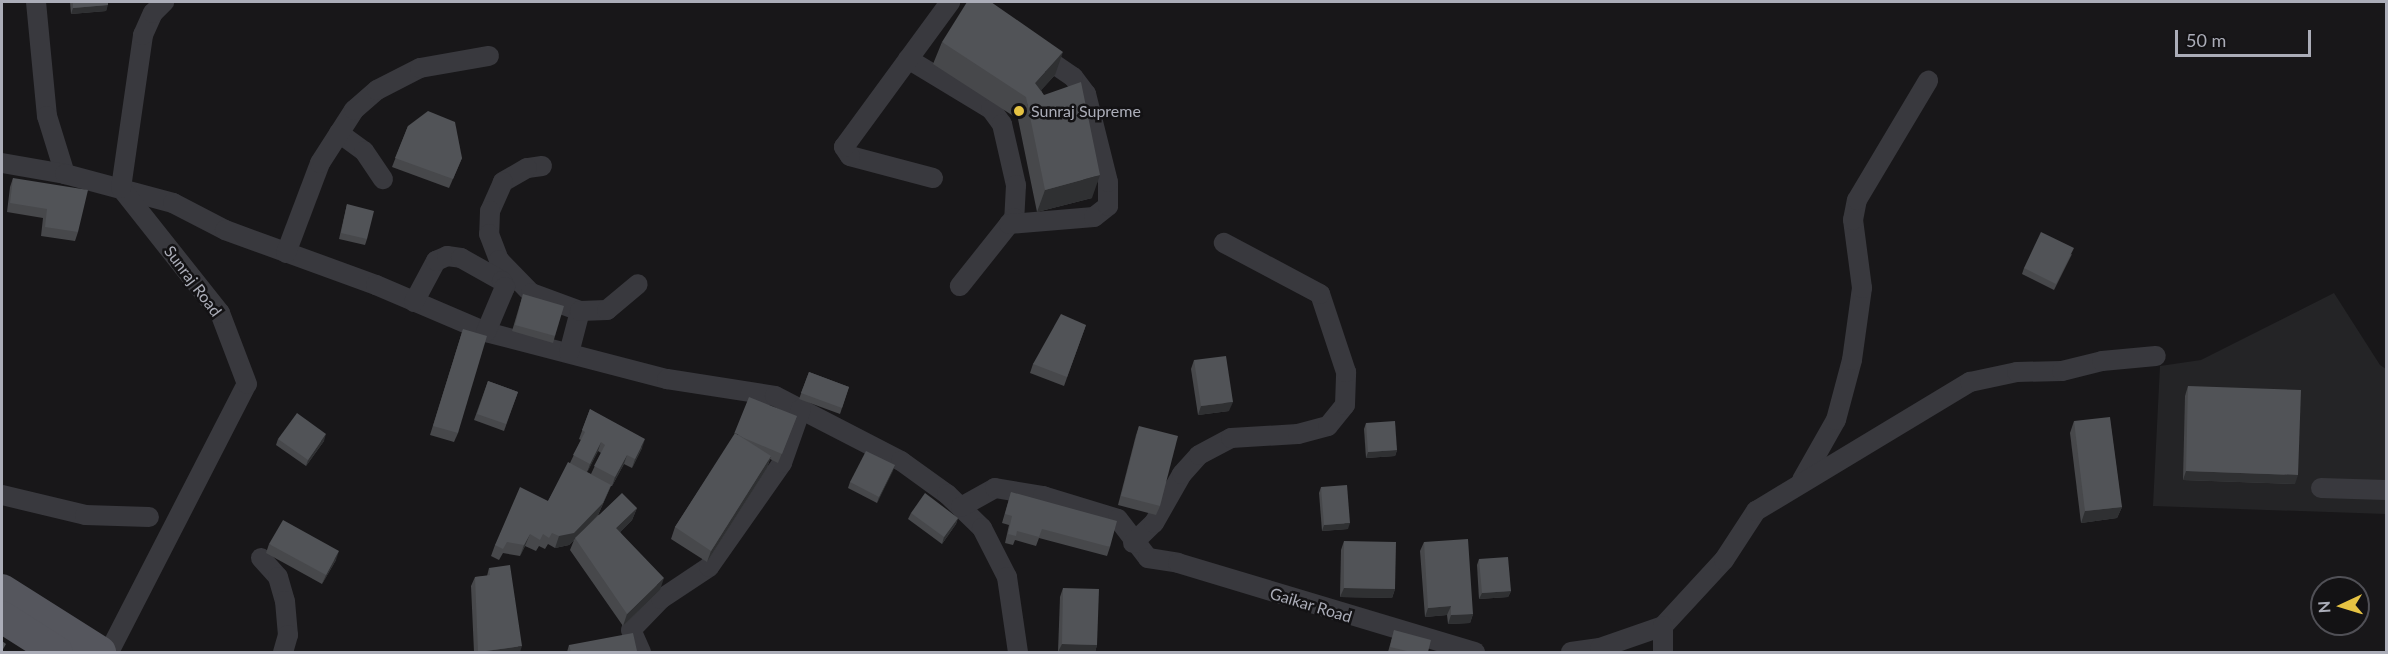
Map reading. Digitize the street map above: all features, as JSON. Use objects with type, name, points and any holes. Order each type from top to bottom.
[{"type":"main road","points":[[2,590],[100,652]]},
{"type":"main road","points":[[2,617],[57,652]]},
{"type":"street","points":[[36,2],[47,116],[64,174]]},
{"type":"street","points":[[122,188],[143,35],[153,13],[164,2]]},
{"type":"street","points":[[933,178],[850,156],[843,151],[950,2]]},
{"type":"street","points":[[1009,224],[1094,216],[1104,212],[1109,193],[1086,94],[1073,77],[1018,39]]},
{"type":"street","points":[[286,253],[320,164],[354,110],[396,79],[457,59],[489,56]]},
{"type":"street","points":[[908,59],[998,115],[1016,186],[1017,203],[1009,224],[960,286]]},
{"type":"street","points":[[1800,482],[1836,420],[1852,360],[1862,288],[1853,220],[1857,200],[1928,81]]},
{"type":"street","points":[[339,133],[364,151],[383,179]]},
{"type":"street","points":[[2,163],[64,174],[173,203],[225,230],[486,332],[667,380],[775,396],[901,461],[961,507],[982,528],[1007,577],[1018,652]]},
{"type":"street","points":[[542,166],[527,168],[503,182],[490,210],[489,234],[499,260],[531,293],[580,311],[607,310],[638,284]]},
{"type":"street","name":"Sunraj Road","points":[[109,652],[247,384],[220,313],[122,188]]},
{"type":"street","points":[[961,507],[995,488],[1043,496],[1118,519],[1133,543],[1154,523],[1182,474],[1199,455],[1231,438],[1298,434],[1328,426],[1346,405],[1346,372],[1320,294],[1224,243]]},
{"type":"street","points":[[414,302],[436,261],[447,256],[461,258],[502,281],[504,287],[486,332]]},
{"type":"street","points":[[569,353],[580,311]]},
{"type":"street","points":[[1571,652],[1600,648],[1663,626],[1724,560],[1756,511],[1800,482],[1970,382],[2017,372],[2062,371],[2102,361],[2156,356]]},
{"type":"street","points":[[641,652],[631,630],[661,599],[709,567],[782,463],[801,409]]},
{"type":"street","points":[[2321,488],[2386,490]]},
{"type":"street","points":[[2,495],[85,515],[149,517]]},
{"type":"street","name":"Gaikar Road","points":[[1133,543],[1148,558],[1178,563],[1474,652]]},
{"type":"street","points":[[261,558],[278,577],[285,601],[288,635],[283,652]]},
{"type":"street","points":[[1663,626],[1663,652]]},
{"type":"shaded area","points":[[2334,293],[2380,365],[2386,369],[2386,514],[2153,506],[2160,366],[2201,360]]},
{"type":"building","points":[[73,2],[108,2],[108,5],[73,8]]},
{"type":"building","name":"Sunraj Supreme","points":[[967,2],[991,2],[1063,52],[1035,83],[1044,95],[1081,82],[1100,175],[1045,190],[1026,97],[942,42]]},
{"type":"building","points":[[428,111],[455,122],[462,158],[453,179],[395,158],[408,126]]},
{"type":"building","points":[[13,178],[88,190],[78,232],[45,227],[47,209],[10,203]]},
{"type":"building","points":[[347,204],[374,211],[367,239],[341,233]]},
{"type":"building","points":[[2041,232],[2074,248],[2056,284],[2024,268]]},
{"type":"building","points":[[523,294],[564,306],[555,336],[515,325]]},
{"type":"building","points":[[1061,314],[1086,325],[1067,377],[1033,364]]},
{"type":"building","points":[[463,329],[487,336],[458,433],[433,426]]},
{"type":"building","points":[[1226,356],[1233,402],[1201,406],[1194,360]]},
{"type":"building","points":[[809,372],[849,387],[842,408],[801,393]]},
{"type":"building","points":[[488,381],[518,392],[506,424],[477,414]]},
{"type":"building","points":[[2188,386],[2301,390],[2298,475],[2186,471]]},
{"type":"building","points":[[749,397],[797,416],[782,454],[734,434]]},
{"type":"building","points":[[590,409],[645,439],[635,459],[627,455],[615,477],[594,466],[605,445],[601,442],[590,464],[573,455],[585,432],[582,430]]},
{"type":"building","points":[[297,413],[326,434],[308,460],[278,439]]},
{"type":"building","points":[[2110,417],[2122,507],[2085,511],[2074,421]]},
{"type":"building","points":[[1395,421],[1397,450],[1368,452],[1366,423]]},
{"type":"building","points":[[1139,426],[1178,436],[1160,506],[1121,496]]},
{"type":"building","points":[[735,433],[771,456],[711,551],[675,527]]},
{"type":"building","points":[[866,451],[895,465],[879,497],[850,482]]},
{"type":"building","points":[[568,462],[611,485],[603,503],[574,533],[559,536],[552,533],[549,538],[543,534],[540,540],[530,534],[524,545],[507,542],[503,549],[495,545],[520,487],[548,501]]},
{"type":"building","points":[[1347,485],[1350,523],[1324,525],[1321,487]]},
{"type":"building","points":[[1011,492],[1117,521],[1110,547],[1042,529],[1039,537],[1017,531],[1016,536],[1008,534],[1012,516],[1005,514]]},
{"type":"building","points":[[622,493],[637,508],[616,528],[664,578],[627,614],[575,538]]},
{"type":"building","points":[[925,493],[958,518],[944,537],[911,513]]},
{"type":"building","points":[[283,520],[339,551],[326,575],[269,544]]},
{"type":"building","points":[[1468,539],[1473,614],[1451,615],[1451,606],[1428,608],[1424,542]]},
{"type":"building","points":[[1344,541],[1396,542],[1395,589],[1344,588]]},
{"type":"building","points":[[1508,557],[1511,591],[1482,593],[1479,559]]},
{"type":"building","points":[[510,565],[522,646],[478,652],[475,577],[490,575],[489,568]]},
{"type":"building","points":[[1063,588],[1099,589],[1097,645],[1062,644]]},
{"type":"building","points":[[1394,630],[1431,640],[1428,652],[1411,652],[1390,647]]},
{"type":"building","points":[[633,633],[637,651],[640,652],[571,652],[569,645]]},
{"type":"place","name":"Sunraj Supreme","points":[[1019,111]]}]
